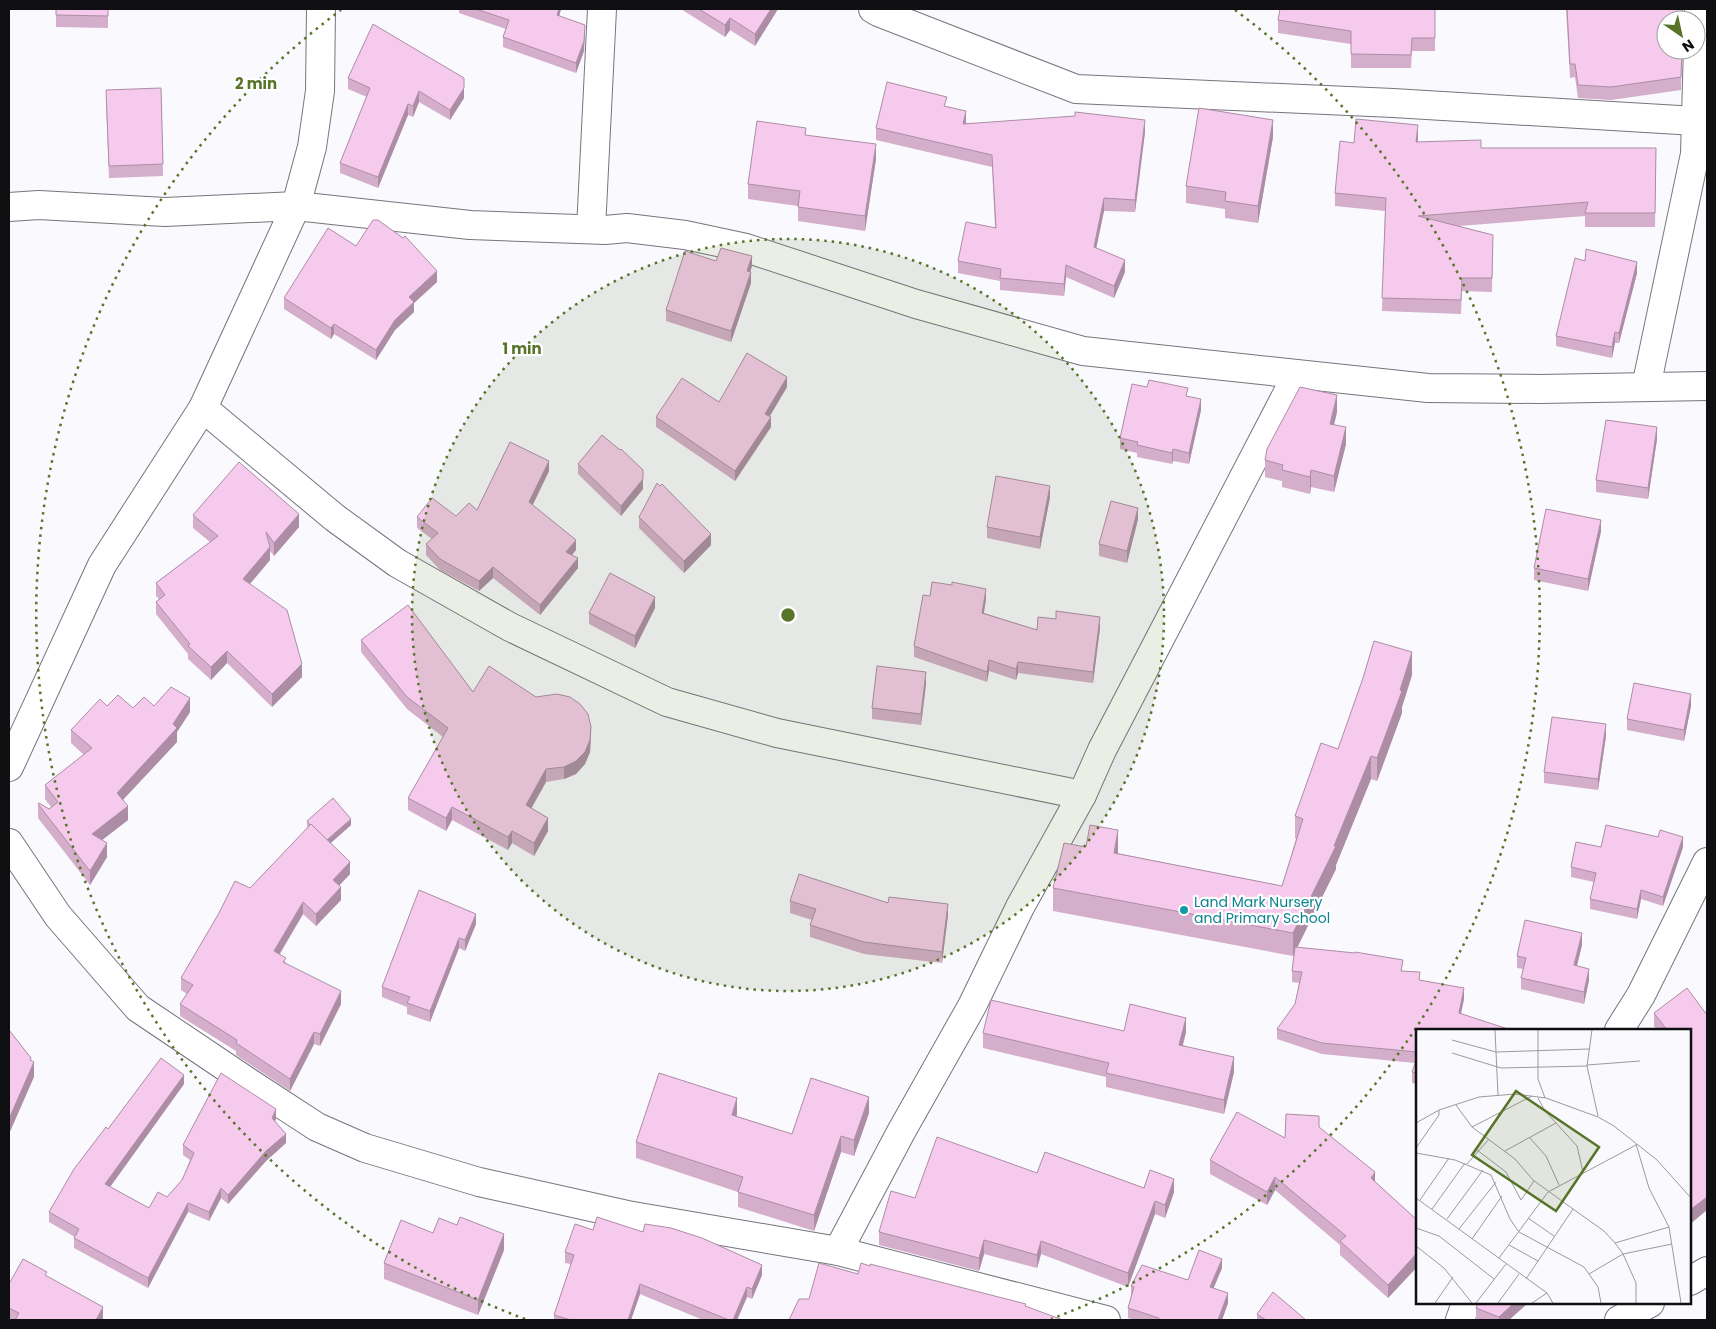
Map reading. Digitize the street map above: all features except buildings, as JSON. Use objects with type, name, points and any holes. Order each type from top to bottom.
[{"type":"street","points":[[9,767],[102,565],[203,408],[296,206],[312,146],[320,91],[321,9]]},
{"type":"street","points":[[591,229],[602,9]]},
{"type":"street","points":[[873,9],[1076,89],[1403,103],[1696,121]]},
{"type":"street","points":[[1646,387],[1695,154],[1698,9]]},
{"type":"street","points":[[9,207],[39,205],[165,212],[296,206],[470,225],[591,229],[627,228],[685,235],[746,248],[916,304],[1083,351],[1428,388],[1540,389],[1707,386]]},
{"type":"street","points":[[838,1250],[901,1132],[972,1006],[1020,907],[1082,795],[1102,750],[1297,375]]},
{"type":"street","points":[[203,408],[335,518],[397,563],[510,627],[667,702],[777,733],[1082,795]]},
{"type":"street","points":[[9,843],[58,916],[138,1008],[317,1126],[365,1148],[479,1182],[627,1215],[838,1250],[1106,1320]]},
{"type":"street","points":[[1620,1029],[1641,995],[1707,862]]},
{"type":"street","points":[[1691,1280],[1707,1270]]},
{"type":"street","points":[[1460,1320],[1466,1304]]},
{"type":"street","points":[[1619,1320],[1648,1304]]},
{"type":"place","name":"Land Mark Nursery and Primary School","points":[[1184,910]]}]
